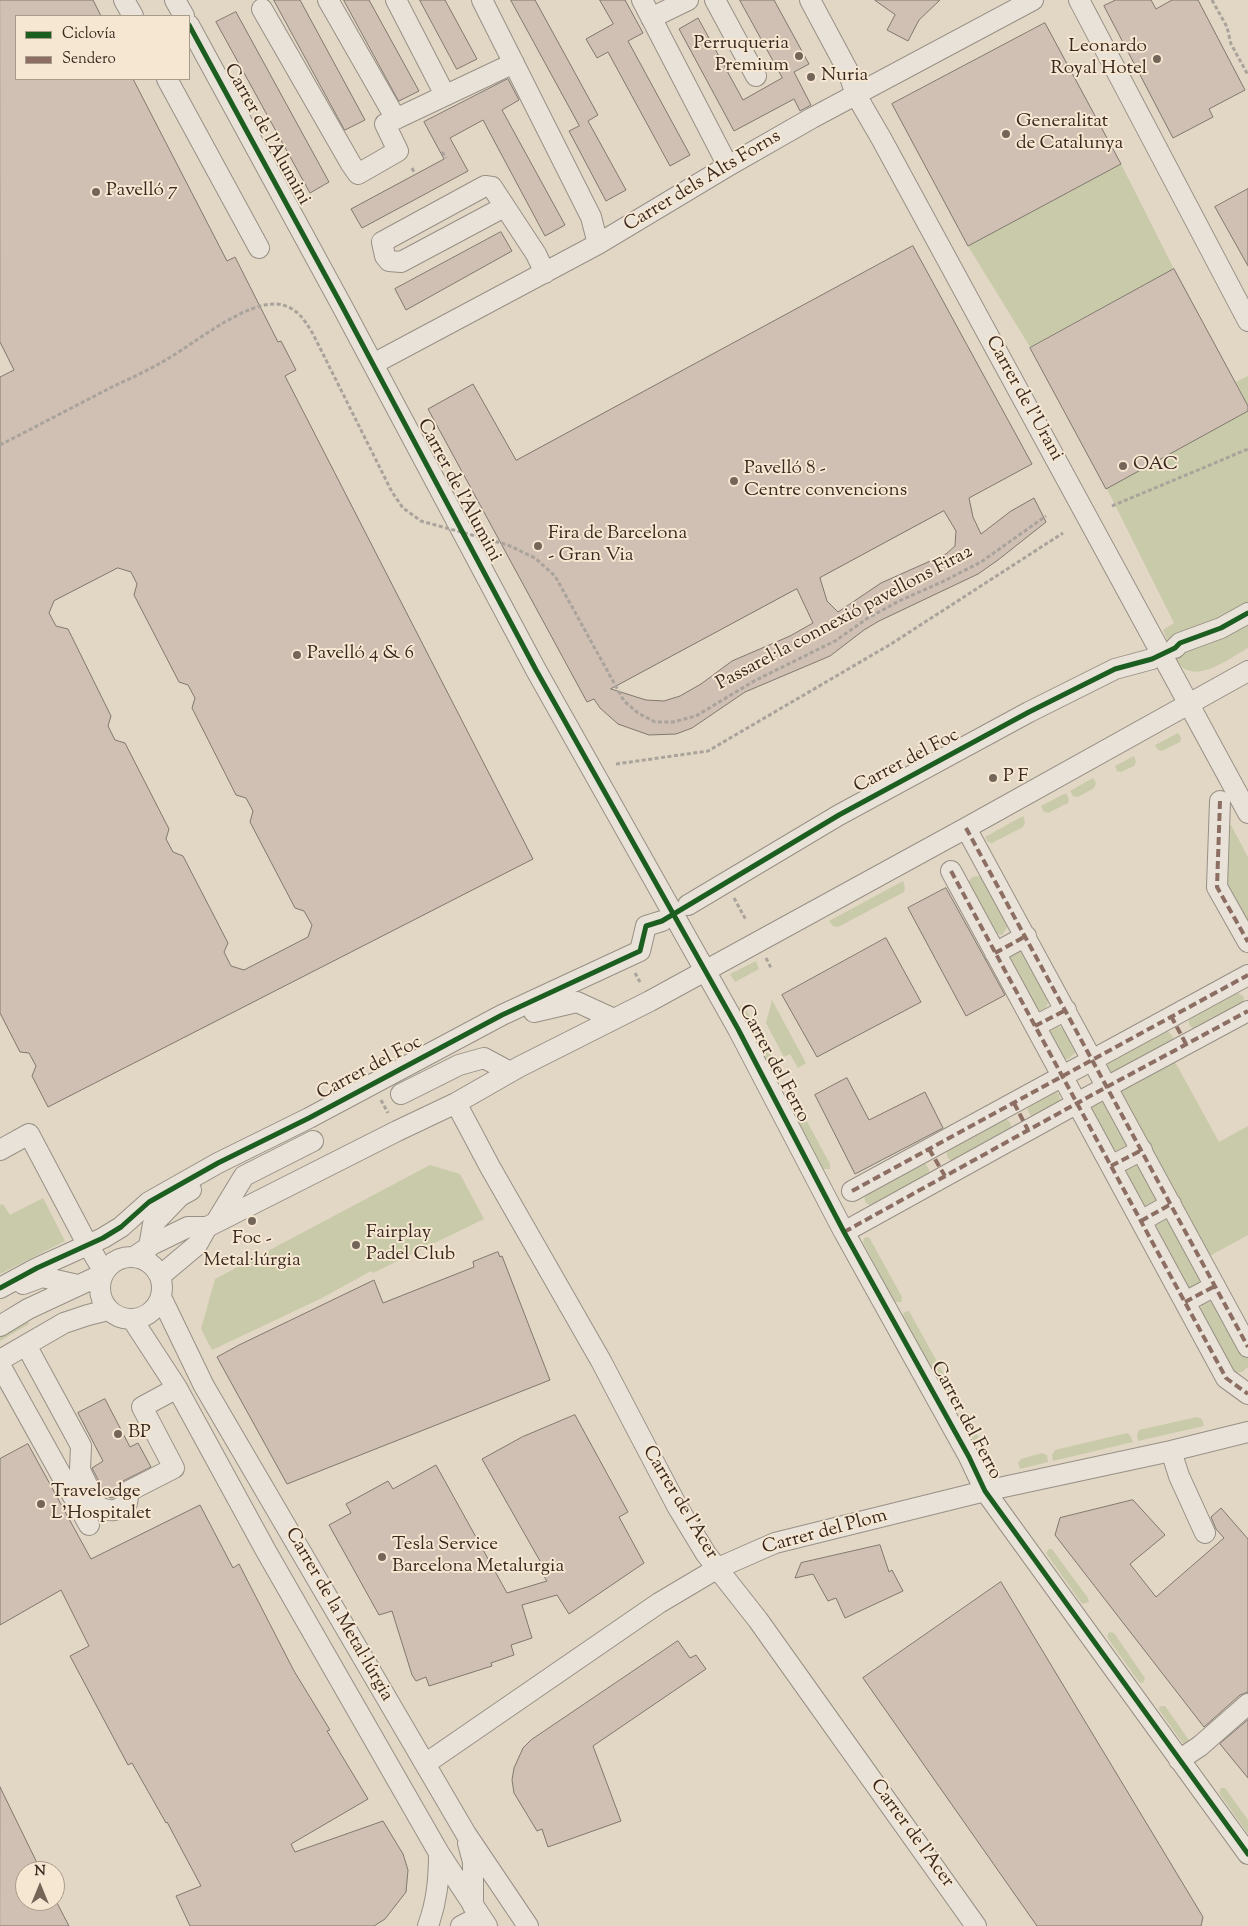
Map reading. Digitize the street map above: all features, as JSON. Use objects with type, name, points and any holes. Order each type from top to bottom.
[{"type":"street","points":[[124,0],[132,15]]},
{"type":"street","points":[[175,0],[183,15]]},
{"type":"street","points":[[328,0],[396,119]]},
{"type":"street","points":[[396,0],[445,95]]},
{"type":"street","points":[[482,0],[591,217],[598,244]]},
{"type":"street","points":[[642,0],[728,166]]},
{"type":"street","points":[[651,18],[688,0]]},
{"type":"street","points":[[715,0],[756,76]]},
{"type":"street","name":"Carrer de l'Urani","points":[[810,0],[848,71],[856,95],[896,165],[1248,813]]},
{"type":"street","name":"Carrer dels Alts Forns","points":[[373,364],[598,244],[728,166],[1034,0]]},
{"type":"street","points":[[1079,0],[1248,321]]},
{"type":"street","points":[[262,8],[358,174],[398,151],[384,124],[514,62]]},
{"type":"street","name":"Carrer de l'Alumini","points":[[190,27],[536,670],[665,897],[704,970]]},
{"type":"street","points":[[168,80],[259,248]]},
{"type":"street","points":[[504,207],[402,262],[389,261],[384,256],[382,242],[486,186],[492,187],[536,254],[545,273]]},
{"type":"street","points":[[1178,646],[1221,628],[1248,613]]},
{"type":"street","name":"Carrer del Foc","points":[[689,904],[839,815],[1029,712],[1115,669],[1148,661]]},
{"type":"street","points":[[614,1019],[578,1002],[539,1010],[465,1045],[236,1163],[180,1196],[153,1224],[145,1249],[147,1261],[160,1276],[162,1290],[157,1306],[142,1318],[132,1319],[123,1318],[108,1310],[100,1293],[100,1280],[103,1273],[112,1263],[145,1249],[188,1227],[212,1225],[456,1103],[510,1072],[614,1019],[966,828],[1248,671]]},
{"type":"street","points":[[1220,801],[1217,887],[1248,942]]},
{"type":"street","points":[[966,828],[1248,1347]]},
{"type":"street","points":[[951,871],[1226,1378],[1248,1394]]},
{"type":"street","name":"Carrer del Foc","points":[[94,1242],[121,1227],[149,1202],[218,1163],[310,1118],[502,1015],[640,952],[654,924]]},
{"type":"street","points":[[995,953],[1026,936]]},
{"type":"street","name":"Carrer del Ferro","points":[[704,970],[738,1029],[844,1232],[970,1457],[985,1491],[1248,1854]]},
{"type":"street","points":[[852,1191],[1171,1016],[1247,979]]},
{"type":"street","points":[[1035,1026],[1066,1010]]},
{"type":"street","points":[[844,1232],[1107,1086],[1248,1011]]},
{"type":"street","points":[[1171,1016],[1186,1044]]},
{"type":"street","points":[[401,1094],[459,1065],[484,1058],[510,1072]]},
{"type":"street","name":"Carrer de l'Acer","points":[[456,1103],[494,1175],[600,1362],[677,1506],[706,1554],[758,1620],[976,1926]]},
{"type":"street","points":[[1014,1103],[1028,1130]]},
{"type":"street","points":[[0,1150],[29,1134],[94,1242],[103,1273]]},
{"type":"street","points":[[160,1276],[196,1245],[212,1225],[244,1176],[312,1142]]},
{"type":"street","points":[[929,1149],[945,1176]]},
{"type":"street","points":[[1111,1166],[1142,1150]]},
{"type":"street","points":[[1141,1221],[1171,1204]]},
{"type":"street","points":[[0,1288],[37,1268],[94,1242]]},
{"type":"street","points":[[0,1326],[28,1309],[103,1273]]},
{"type":"street","points":[[0,1296],[14,1287],[42,1277],[78,1285]]},
{"type":"street","points":[[1185,1302],[1215,1286]]},
{"type":"street","name":"Carrer de la Metal·lúrgia","points":[[161,1296],[204,1386],[466,1834],[528,1926]]},
{"type":"street","points":[[0,1360],[64,1323],[108,1310]]},
{"type":"street","name":"Carrer de la Metal·lúrgia","points":[[132,1319],[177,1388],[266,1551],[439,1853],[480,1916]]},
{"type":"street","points":[[26,1345],[81,1446],[80,1470],[88,1488],[98,1507],[108,1511],[116,1510],[127,1503],[129,1491],[174,1468],[142,1407],[177,1388]]},
{"type":"street","points":[[0,1365],[89,1525]]},
{"type":"street","name":"Carrer del Plom","points":[[425,1764],[659,1603],[718,1568],[776,1543],[985,1491],[1171,1451],[1248,1432]]},
{"type":"street","points":[[1171,1451],[1179,1476],[1205,1533]]},
{"type":"street","points":[[1179,1760],[1200,1746],[1248,1704]]},
{"type":"street","points":[[461,1926],[480,1916],[473,1862],[466,1834]]},
{"type":"street","points":[[428,1926],[434,1910],[439,1883],[439,1853]]},
{"type":"path","points":[[1212,0],[1227,27],[1231,44],[1248,75]]},
{"type":"path","points":[[442,152],[446,158]]},
{"type":"path","points":[[412,168],[415,174]]},
{"type":"path","points":[[1112,506],[1248,449]]},
{"type":"path","points":[[616,764],[708,751],[891,644],[1064,533]]},
{"type":"path","points":[[730,891],[746,920]]},
{"type":"path","points":[[766,958],[771,968]]},
{"type":"green space","points":[[1121,164],[1174,269],[1030,347],[968,246]]},
{"type":"green space","points":[[1248,376],[1248,406],[1236,382]]},
{"type":"green space","points":[[1248,411],[1248,648],[1214,667],[1195,672],[1187,670],[1180,665],[1173,653],[1163,630],[1174,623],[1106,487]]},
{"type":"green space","points":[[1178,733],[1181,738],[1180,742],[1162,751],[1158,750],[1155,745]]},
{"type":"green space","points":[[1134,756],[1136,762],[1134,766],[1121,772],[1117,771],[1115,766]]},
{"type":"green space","points":[[1093,778],[1096,783],[1094,788],[1078,797],[1073,796],[1070,791]]},
{"type":"green space","points":[[1066,793],[1069,799],[1068,803],[1048,813],[1043,811],[1041,806]]},
{"type":"green space","points":[[1023,816],[1025,822],[1023,827],[992,843],[988,842],[985,837]]},
{"type":"green space","points":[[1227,823],[1231,825],[1248,857],[1248,923],[1224,889]]},
{"type":"green space","points":[[978,876],[983,879],[1007,924],[1007,928],[1002,935],[992,933],[967,883],[972,877]]},
{"type":"green space","points":[[903,881],[904,892],[838,927],[833,926],[829,921]]},
{"type":"green space","points":[[1018,951],[1024,954],[1048,999],[1047,1006],[1043,1010],[1038,1011],[1008,959],[1010,955]]},
{"type":"green space","points":[[756,961],[759,969],[735,982],[730,974]]},
{"type":"green space","points":[[1237,992],[1244,997],[1242,1008],[1195,1030],[1190,1026],[1189,1016]]},
{"type":"green space","points":[[772,1000],[806,1063],[798,1068],[790,1054],[784,1057],[766,1023]]},
{"type":"green space","points":[[741,1005],[744,1006],[779,1070],[779,1074],[773,1076],[737,1010]]},
{"type":"green space","points":[[1059,1026],[1068,1034],[1074,1045],[1075,1053],[1068,1059],[1064,1059],[1048,1033],[1053,1027]]},
{"type":"green space","points":[[1167,1030],[1173,1037],[1172,1042],[1114,1074],[1109,1070],[1108,1060]]},
{"type":"green space","points":[[1174,1060],[1219,1142],[1248,1126],[1248,1235],[1206,1258],[1115,1092]]},
{"type":"green space","points":[[1054,1090],[1058,1093],[1061,1101],[1034,1118],[1032,1117],[1028,1112],[1028,1103]]},
{"type":"green space","points":[[1104,1102],[1110,1105],[1129,1144],[1123,1151],[1110,1150],[1091,1111],[1093,1107]]},
{"type":"green space","points":[[798,1112],[802,1112],[830,1164],[830,1169],[823,1169],[795,1117]]},
{"type":"green space","points":[[1005,1117],[1011,1124],[1011,1130],[953,1162],[948,1158],[947,1148]]},
{"type":"green space","points":[[924,1162],[929,1169],[929,1174],[871,1206],[866,1202],[865,1192]]},
{"type":"green space","points":[[1138,1163],[1158,1201],[1144,1208],[1125,1172],[1127,1167]]},
{"type":"green space","name":"Fairplay Padel Club","points":[[430,1165],[460,1174],[484,1219],[373,1273],[371,1271],[322,1298],[212,1350],[201,1329],[215,1279]]},
{"type":"green space","points":[[43,1198],[65,1241],[0,1274],[0,1205],[3,1204],[10,1215]]},
{"type":"green space","points":[[1167,1219],[1174,1221],[1203,1284],[1189,1291],[1155,1228],[1157,1223]]},
{"type":"green space","points":[[869,1237],[902,1297],[901,1302],[894,1302],[863,1242],[864,1238]]},
{"type":"green space","points":[[1212,1301],[1219,1304],[1248,1358],[1248,1367],[1242,1372],[1235,1373],[1229,1370],[1200,1310],[1202,1305]]},
{"type":"green space","points":[[909,1311],[951,1387],[952,1393],[945,1393],[903,1317],[904,1312]]},
{"type":"green space","points":[[27,1320],[29,1324],[0,1341],[0,1336]]},
{"type":"green space","points":[[964,1412],[981,1441],[976,1446],[972,1445],[958,1417],[960,1413]]},
{"type":"green space","points":[[1197,1417],[1202,1419],[1204,1426],[1138,1441],[1137,1435],[1139,1430]]},
{"type":"green space","points":[[1127,1433],[1133,1442],[1053,1461],[1052,1455],[1055,1450]]},
{"type":"green space","points":[[1042,1453],[1047,1455],[1048,1462],[1020,1469],[1018,1463],[1021,1459]]},
{"type":"green space","points":[[1049,1549],[1052,1549],[1089,1602],[1082,1604],[1046,1553]]},
{"type":"green space","points":[[1109,1632],[1114,1633],[1145,1678],[1143,1683],[1139,1682],[1107,1637]]},
{"type":"green space","points":[[1165,1706],[1191,1743],[1184,1745],[1159,1710],[1159,1707]]},
{"type":"green space","points":[[1221,1788],[1225,1788],[1248,1820],[1248,1834],[1219,1793]]},
{"type":"building","name":"Pavelló 4 & 6","points":[[0,0],[93,0],[100,15],[15,15],[15,80],[134,80],[227,261],[235,257],[278,342],[281,341],[296,370],[285,376],[533,859],[48,1107],[32,1076],[36,1066],[29,1053],[20,1052],[0,1013],[0,377],[14,370],[0,342]],"holes":[[[118,568],[131,572],[137,584],[134,595],[179,682],[188,685],[195,698],[192,708],[236,795],[246,798],[253,811],[250,822],[295,908],[304,911],[312,925],[308,937],[244,970],[231,966],[224,952],[228,943],[183,856],[173,852],[166,839],[169,829],[125,743],[115,740],[108,726],[111,716],[68,629],[56,626],[49,613],[54,601]]]},
{"type":"building","points":[[274,0],[300,0],[365,120],[345,130]]},
{"type":"building","points":[[344,0],[369,0],[419,91],[399,101]]},
{"type":"building","points":[[420,0],[445,0],[477,59],[457,69]]},
{"type":"building","points":[[511,0],[535,0],[598,115],[588,121],[626,190],[606,201],[569,131],[579,126]]},
{"type":"building","points":[[600,0],[625,0],[643,33],[628,41],[690,155],[670,166],[608,52],[597,58],[586,39],[613,24]]},
{"type":"building","points":[[740,0],[774,0],[809,64],[794,72],[811,105],[800,111],[794,99],[734,131],[679,29],[698,18],[743,100],[782,78]]},
{"type":"building","points":[[875,0],[940,0],[919,20],[908,41],[887,30],[895,15]]},
{"type":"building","points":[[1116,0],[1151,0],[1156,9],[1172,0],[1198,0],[1245,90],[1209,109],[1213,117],[1173,138],[1104,6]]},
{"type":"building","points":[[236,12],[329,182],[310,193],[216,22]]},
{"type":"building","name":"Generalitat de Catalunya","points":[[1045,23],[1121,164],[968,246],[892,104]]},
{"type":"building","points":[[508,79],[519,100],[502,110],[565,225],[545,236],[483,120],[450,138],[468,171],[362,228],[351,209],[444,159],[424,122]]},
{"type":"building","points":[[1248,189],[1248,266],[1215,207]]},
{"type":"building","points":[[501,232],[512,251],[406,310],[395,289]]},
{"type":"building","name":"Pavelló 8 - Centre convencions","points":[[913,246],[1032,464],[969,498],[973,517],[981,534],[1011,511],[1034,498],[1046,522],[978,574],[879,621],[830,656],[745,692],[692,728],[676,734],[649,735],[618,724],[600,708],[594,699],[587,702],[428,409],[473,384],[516,460]],"holes":[[[944,511],[956,531],[955,546],[946,554],[881,583],[838,612],[827,601],[820,578]],[[797,589],[813,623],[790,636],[732,661],[701,684],[680,696],[664,701],[646,700],[611,689]]]},
{"type":"building","points":[[1174,269],[1248,406],[1248,411],[1106,489],[1030,348]]},
{"type":"building","points":[[946,888],[1005,995],[966,1016],[908,908]]},
{"type":"building","points":[[886,938],[921,1002],[817,1057],[782,995]]},
{"type":"building","points":[[847,1078],[869,1120],[925,1092],[943,1128],[855,1174],[815,1095]]},
{"type":"building","points":[[498,1252],[500,1257],[502,1256],[550,1380],[287,1484],[217,1357],[374,1280],[383,1303],[474,1267],[473,1262]]},
{"type":"building","points":[[105,1399],[130,1447],[138,1443],[151,1467],[119,1484],[116,1496],[112,1498],[107,1497],[92,1468],[103,1461],[78,1413]]},
{"type":"building","points":[[575,1415],[628,1512],[619,1517],[644,1563],[569,1614],[557,1595],[522,1605],[532,1638],[511,1645],[514,1655],[491,1663],[492,1666],[429,1686],[426,1677],[416,1681],[412,1675],[392,1611],[379,1615],[329,1525],[351,1513],[346,1504],[388,1481],[393,1489],[436,1465],[507,1593],[547,1581],[536,1564],[540,1561],[482,1459],[522,1437]]},
{"type":"building","points":[[28,1444],[91,1559],[200,1505],[233,1568],[239,1564],[294,1671],[330,1730],[327,1731],[368,1799],[291,1844],[295,1852],[383,1821],[403,1854],[408,1870],[406,1892],[385,1919],[374,1926],[190,1926],[176,1896],[201,1886],[167,1822],[132,1763],[128,1765],[70,1656],[89,1646],[61,1590],[0,1625],[0,1459]]},
{"type":"building","points":[[1133,1500],[1165,1535],[1130,1564],[1156,1597],[1224,1538],[1216,1529],[1211,1517],[1221,1508],[1248,1539],[1248,1692],[1240,1695],[1204,1727],[1055,1535],[1060,1518]]},
{"type":"building","points":[[880,1545],[889,1572],[892,1570],[903,1591],[845,1618],[836,1598],[828,1601],[813,1574],[795,1578],[801,1563]]},
{"type":"building","points":[[1001,1582],[1203,1917],[1201,1926],[1037,1926],[863,1678]]},
{"type":"building","points":[[678,1641],[690,1658],[696,1655],[706,1669],[593,1746],[621,1821],[548,1847],[542,1829],[537,1831],[514,1793],[512,1780],[514,1768],[523,1748],[531,1740]]},
{"type":"building","points":[[1248,1720],[1248,1778],[1220,1744]]},
{"type":"building","points":[[0,1787],[36,1861],[15,1861],[15,1911],[61,1911],[69,1926],[0,1926]]},
{"type":"marked path","points":[[1220,801],[1217,887],[1248,942]]},
{"type":"marked path","points":[[966,828],[1248,1347]]},
{"type":"marked path","points":[[951,871],[1226,1378],[1248,1394]]},
{"type":"marked path","points":[[995,953],[1026,936]]},
{"type":"marked path","points":[[852,1191],[1248,975]]},
{"type":"marked path","points":[[1035,1026],[1066,1010]]},
{"type":"marked path","points":[[844,1232],[1248,1011]]},
{"type":"marked path","points":[[1171,1016],[1186,1044]]},
{"type":"marked path","points":[[1014,1103],[1028,1130]]},
{"type":"marked path","points":[[929,1149],[945,1176]]},
{"type":"marked path","points":[[1111,1166],[1142,1150]]},
{"type":"marked path","points":[[1141,1221],[1171,1204]]},
{"type":"marked path","points":[[1185,1302],[1215,1286]]},
{"type":"cycle path","points":[[190,27],[342,306],[536,670],[738,1029],[844,1232],[969,1457],[985,1491],[1248,1854]]},
{"type":"cycle path","points":[[0,1288],[37,1268],[103,1238],[121,1227],[149,1202],[218,1163],[309,1118],[502,1015],[640,951],[646,926],[662,921],[839,815],[1029,712],[1115,669],[1152,659],[1175,648],[1180,643],[1221,628],[1248,613]]},
{"type":"place","name":"Perruqueria Premium","points":[[799,56]]},
{"type":"place","name":"Leonardo Royal Hotel","points":[[1157,59]]},
{"type":"place","name":"Nuria","points":[[811,77]]},
{"type":"place","name":"Generalitat de Catalunya","points":[[1006,134]]},
{"type":"place","name":"Pavelló 7","points":[[96,192]]},
{"type":"place","name":"OAC","points":[[1123,466]]},
{"type":"place","name":"Pavelló 8 - Centre convencions","points":[[734,481]]},
{"type":"place","name":"Fira de Barcelona - Gran Via","points":[[538,546]]},
{"type":"place","name":"Pavelló 4 & 6","points":[[297,655]]},
{"type":"place","name":"P F","points":[[993,778]]},
{"type":"place","name":"Foc - Metal·lúrgia","points":[[252,1221]]},
{"type":"place","name":"Fairplay Padel Club","points":[[356,1245]]},
{"type":"place","name":"BP","points":[[118,1434]]},
{"type":"place","name":"Travelodge L'Hospitalet","points":[[41,1504]]},
{"type":"place","name":"Tesla Service Barcelona Metalurgia","points":[[382,1557]]}]
